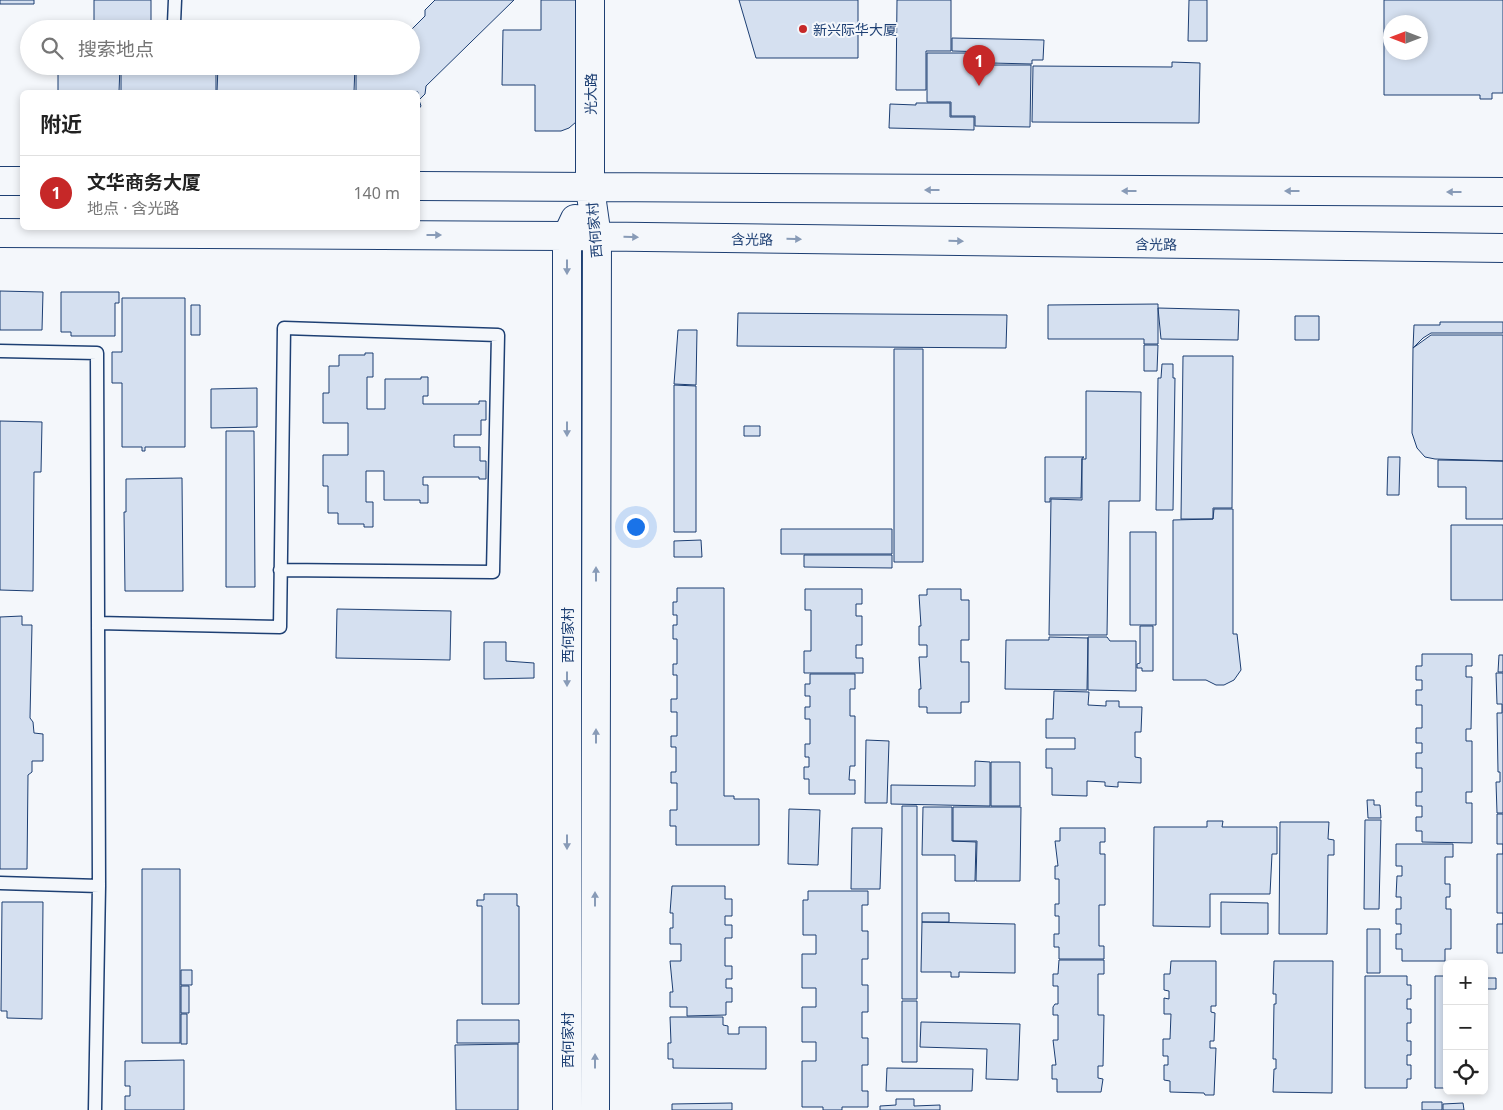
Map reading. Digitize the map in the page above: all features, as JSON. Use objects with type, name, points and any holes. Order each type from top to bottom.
[{"type":"main road","name":"光大路","points":[[590,0],[590,188]]},
{"type":"main road","points":[[0,181],[20,181]]},
{"type":"main road","points":[[420,186],[1503,192]]},
{"type":"main road","name":"西何家村","points":[[567,1110],[567,236],[590,188]]},
{"type":"main road","name":"西何家村","points":[[590,188],[597,237],[595,1110]]},
{"type":"main road","name":"含光路","points":[[0,233],[567,236],[1503,248]]},
{"type":"lane","points":[[174,20],[175,0]]},
{"type":"lane","points":[[98,623],[280,627],[280,570],[284,328],[498,335],[492,572],[280,570]]},
{"type":"lane","points":[[0,351],[97,353],[98,886],[95,1110]]},
{"type":"lane","points":[[0,882],[98,886]]},
{"type":"building","points":[[0,0],[34,0],[34,4],[0,4]]},
{"type":"building","points":[[94,0],[151,0],[151,20],[94,20]]},
{"type":"building","points":[[435,0],[514,0],[426,86],[425,94],[420,99],[420,90],[356,90],[356,75],[420,75],[420,21],[425,16],[425,10]]},
{"type":"building","points":[[541,0],[576,0],[576,122],[569,128],[561,131],[535,131],[535,85],[502,85],[503,30],[541,30]]},
{"type":"building","name":"新兴际华大厦","points":[[739,0],[858,0],[858,58],[756,58]]},
{"type":"building","points":[[897,0],[951,0],[951,51],[926,51],[926,90],[896,90]]},
{"type":"building","points":[[1189,0],[1207,0],[1207,41],[1188,41]]},
{"type":"building","points":[[1384,0],[1503,0],[1503,93],[1492,93],[1492,99],[1480,99],[1480,95],[1384,95],[1384,60],[1428,60],[1428,15],[1384,15]]},
{"type":"building","points":[[952,38],[1044,40],[1043,60],[1032,60],[1032,64],[991,63],[991,52],[952,51]]},
{"type":"building","points":[[927,53],[990,53],[990,65],[1031,65],[1030,127],[975,126],[975,116],[951,116],[951,102],[927,102]]},
{"type":"building","points":[[1172,62],[1200,63],[1199,123],[1032,122],[1033,66],[1172,67]]},
{"type":"building","points":[[58,75],[120,75],[119,90],[58,90]]},
{"type":"building","points":[[121,75],[216,75],[216,90],[121,90]]},
{"type":"building","points":[[218,75],[355,75],[354,90],[217,90]]},
{"type":"building","points":[[916,103],[950,103],[950,117],[974,117],[974,130],[889,128],[890,104],[916,105]]},
{"type":"building","points":[[0,291],[43,292],[42,330],[0,330]]},
{"type":"building","points":[[61,292],[119,292],[119,303],[115,303],[115,336],[71,336],[71,332],[61,332]]},
{"type":"building","points":[[122,298],[185,298],[185,447],[145,447],[145,451],[142,451],[142,447],[122,447],[122,383],[112,383],[112,352],[122,352]]},
{"type":"building","points":[[1158,304],[1158,344],[1144,344],[1144,339],[1048,339],[1048,305]]},
{"type":"building","points":[[191,305],[200,305],[200,335],[191,335]]},
{"type":"building","points":[[1158,308],[1239,310],[1238,340],[1161,339]]},
{"type":"building","points":[[738,313],[1007,315],[1006,348],[737,346]]},
{"type":"building","points":[[1295,316],[1319,316],[1319,340],[1295,340]]},
{"type":"building","points":[[1440,322],[1503,322],[1503,333],[1431,333],[1413,348],[1414,325],[1440,325]]},
{"type":"building","points":[[678,330],[697,330],[696,385],[674,384]]},
{"type":"building","points":[[1431,335],[1503,335],[1503,461],[1435,459],[1425,457],[1417,448],[1412,433],[1413,348]]},
{"type":"building","points":[[1144,345],[1158,345],[1157,371],[1144,371]]},
{"type":"building","points":[[894,349],[923,349],[923,562],[894,562]]},
{"type":"building","points":[[365,353],[373,353],[373,377],[367,377],[367,409],[385,409],[385,379],[421,379],[421,377],[428,377],[428,396],[423,396],[423,404],[479,404],[479,401],[486,401],[486,420],[481,420],[481,435],[454,435],[454,447],[480,447],[480,461],[486,461],[486,479],[479,479],[479,477],[423,477],[423,485],[428,485],[428,503],[420,503],[420,500],[384,500],[384,471],[366,471],[366,502],[373,502],[373,527],[364,527],[364,524],[338,524],[338,513],[328,513],[328,486],[323,486],[323,455],[348,455],[348,423],[323,423],[323,393],[329,393],[329,366],[339,366],[339,355],[365,355]]},
{"type":"building","points":[[1183,356],[1233,356],[1232,508],[1213,508],[1213,519],[1181,519]]},
{"type":"building","points":[[1162,364],[1173,364],[1173,378],[1175,378],[1173,510],[1156,510],[1158,378],[1161,378]]},
{"type":"building","points":[[674,385],[696,386],[696,532],[674,532]]},
{"type":"building","points":[[257,388],[257,427],[211,428],[211,389]]},
{"type":"building","points":[[1086,391],[1141,392],[1140,501],[1109,501],[1107,635],[1049,635],[1051,499],[1082,500],[1082,459],[1086,459]]},
{"type":"building","points":[[0,421],[42,422],[41,472],[34,472],[33,591],[0,590]]},
{"type":"building","points":[[744,426],[760,426],[760,436],[744,436]]},
{"type":"building","points":[[226,431],[254,431],[255,587],[226,587]]},
{"type":"building","points":[[1045,457],[1084,457],[1082,458],[1081,498],[1050,498],[1050,502],[1045,502]]},
{"type":"building","points":[[1388,457],[1400,457],[1399,495],[1387,495]]},
{"type":"building","points":[[1438,460],[1503,461],[1503,519],[1466,519],[1466,487],[1438,487]]},
{"type":"building","points":[[182,478],[183,591],[125,591],[124,512],[126,512],[126,479]]},
{"type":"building","points":[[1214,509],[1233,509],[1233,634],[1237,634],[1241,670],[1234,680],[1224,685],[1216,685],[1206,680],[1173,680],[1173,520],[1213,519]]},
{"type":"building","points":[[1451,525],[1503,525],[1503,600],[1451,600]]},
{"type":"building","points":[[781,529],[892,529],[892,554],[781,554]]},
{"type":"building","points":[[1130,532],[1156,532],[1156,625],[1130,625]]},
{"type":"building","points":[[701,540],[702,557],[674,557],[674,541]]},
{"type":"building","points":[[804,555],[892,555],[892,568],[804,567]]},
{"type":"building","points":[[677,588],[724,588],[724,796],[734,796],[734,799],[759,799],[759,845],[676,845],[676,826],[670,826],[670,810],[677,810],[677,783],[671,783],[671,772],[676,772],[676,747],[671,747],[671,736],[677,736],[677,712],[671,712],[671,699],[677,699],[677,675],[673,675],[673,664],[677,664],[677,639],[673,639],[673,625],[677,625],[677,615],[673,615],[673,602],[677,602]]},
{"type":"building","points":[[805,589],[862,589],[862,604],[856,604],[856,616],[862,616],[862,645],[856,645],[856,658],[863,658],[863,673],[804,673],[804,651],[811,651],[811,610],[805,610]]},
{"type":"building","points":[[927,589],[961,589],[961,600],[969,600],[969,640],[961,640],[961,662],[969,662],[969,702],[961,702],[961,713],[927,713],[927,707],[919,707],[919,689],[921,689],[919,657],[927,657],[927,645],[919,645],[919,626],[921,626],[919,595],[927,595]]},
{"type":"building","points":[[337,609],[451,611],[450,660],[336,658]]},
{"type":"building","points":[[22,616],[22,625],[32,625],[30,718],[33,722],[34,733],[43,734],[43,761],[32,761],[32,772],[28,775],[27,869],[0,869],[0,617]]},
{"type":"building","points":[[1140,626],[1153,626],[1153,671],[1142,671],[1142,668],[1137,668],[1137,664],[1140,663]]},
{"type":"building","points":[[1049,637],[1088,638],[1087,690],[1005,689],[1006,640],[1049,640]]},
{"type":"building","points":[[1088,637],[1107,637],[1110,641],[1136,641],[1136,691],[1088,690]]},
{"type":"building","points":[[484,642],[506,642],[506,661],[534,663],[534,678],[484,679]]},
{"type":"building","points":[[1422,654],[1472,654],[1472,666],[1466,666],[1466,677],[1472,677],[1471,729],[1466,729],[1466,741],[1472,741],[1472,792],[1466,792],[1466,803],[1472,803],[1472,843],[1422,842],[1422,831],[1416,831],[1416,817],[1422,817],[1422,806],[1416,806],[1416,792],[1422,792],[1422,768],[1416,768],[1416,753],[1422,753],[1422,743],[1416,743],[1416,728],[1422,728],[1422,705],[1416,705],[1416,690],[1422,690],[1422,680],[1416,680],[1416,666],[1422,666]]},
{"type":"building","points":[[1499,655],[1503,655],[1503,672],[1498,672]]},
{"type":"building","points":[[1496,673],[1503,673],[1503,813],[1497,813],[1496,782],[1500,782],[1500,772],[1498,772],[1497,713],[1502,713],[1502,704],[1497,704]]},
{"type":"building","points":[[810,674],[855,674],[855,689],[850,689],[850,716],[855,716],[855,766],[850,766],[849,780],[855,780],[855,794],[809,794],[809,779],[804,779],[804,767],[809,767],[809,757],[805,757],[805,744],[810,744],[810,719],[805,719],[805,707],[810,707],[810,696],[805,696],[805,684],[810,684]]},
{"type":"building","points":[[1054,691],[1089,692],[1088,705],[1106,706],[1106,701],[1119,701],[1119,707],[1142,707],[1141,732],[1135,732],[1135,757],[1141,758],[1141,783],[1118,782],[1118,787],[1105,786],[1105,782],[1087,781],[1087,796],[1052,795],[1052,768],[1046,768],[1046,749],[1075,749],[1075,738],[1046,738],[1046,719],[1053,719]]},
{"type":"building","points":[[866,740],[889,741],[887,803],[865,803]]},
{"type":"building","points":[[975,761],[990,762],[990,806],[891,804],[891,785],[975,786]]},
{"type":"building","points":[[991,762],[1020,762],[1020,806],[991,806]]},
{"type":"building","points":[[1367,800],[1374,800],[1374,805],[1380,805],[1381,818],[1368,818]]},
{"type":"building","points":[[902,806],[917,806],[917,999],[902,999]]},
{"type":"building","points":[[923,807],[952,807],[952,841],[976,842],[975,881],[955,881],[955,855],[922,855]]},
{"type":"building","points":[[953,807],[1021,807],[1020,881],[976,881],[977,841],[953,841]]},
{"type":"building","points":[[789,809],[820,810],[818,865],[788,864]]},
{"type":"building","points":[[1497,814],[1503,814],[1503,844],[1497,844]]},
{"type":"building","points":[[1365,820],[1381,820],[1379,909],[1364,909]]},
{"type":"building","points":[[1207,821],[1223,821],[1222,827],[1277,827],[1277,854],[1272,854],[1270,894],[1210,894],[1210,927],[1153,926],[1154,827],[1207,827]]},
{"type":"building","points":[[1280,822],[1329,822],[1328,839],[1334,840],[1334,855],[1328,855],[1327,934],[1279,934]]},
{"type":"building","points":[[852,828],[882,828],[880,889],[851,889]]},
{"type":"building","points":[[1060,828],[1105,828],[1105,842],[1100,842],[1100,854],[1105,854],[1105,905],[1099,905],[1099,946],[1104,946],[1104,959],[1059,959],[1059,947],[1054,947],[1054,934],[1059,934],[1059,916],[1055,916],[1055,904],[1059,904],[1059,879],[1055,879],[1055,866],[1058,866],[1055,841],[1060,841]]},
{"type":"building","points":[[1396,844],[1453,844],[1453,857],[1445,857],[1445,884],[1450,884],[1450,897],[1446,897],[1446,909],[1451,909],[1451,949],[1445,949],[1445,960],[1402,961],[1402,949],[1396,949],[1396,934],[1401,934],[1401,924],[1396,924],[1396,909],[1401,909],[1401,897],[1396,897],[1397,876],[1402,876],[1402,866],[1396,866]]},
{"type":"building","points":[[1497,854],[1503,854],[1503,913],[1497,913]]},
{"type":"building","points":[[142,869],[180,869],[180,1043],[142,1043]]},
{"type":"building","points":[[672,886],[725,886],[725,899],[732,899],[732,916],[725,916],[725,925],[732,925],[732,938],[725,938],[725,966],[732,966],[732,979],[726,979],[726,988],[732,988],[732,1002],[726,1002],[726,1015],[687,1016],[687,1007],[670,1007],[670,992],[673,992],[670,961],[681,961],[681,944],[670,944],[670,928],[673,928],[673,913],[670,913]]},
{"type":"building","points":[[808,891],[868,891],[868,905],[862,905],[862,931],[868,931],[868,959],[862,959],[862,985],[868,985],[868,1012],[862,1012],[862,1038],[868,1038],[868,1065],[862,1065],[862,1091],[868,1091],[868,1107],[842,1107],[842,1110],[823,1110],[823,1107],[802,1107],[802,1061],[816,1061],[816,1042],[802,1042],[802,1007],[816,1007],[816,988],[802,988],[802,954],[816,954],[816,935],[803,935],[803,900],[808,900]]},
{"type":"building","points":[[484,894],[517,894],[517,906],[519,906],[519,1004],[482,1004],[482,906],[477,906],[477,900],[484,900]]},
{"type":"building","points":[[2,902],[43,902],[42,1019],[7,1018],[7,1011],[1,1011]]},
{"type":"building","points":[[1221,902],[1268,903],[1268,934],[1221,934]]},
{"type":"building","points":[[922,913],[949,913],[949,922],[922,922]]},
{"type":"building","points":[[922,922],[1015,924],[1015,973],[959,972],[959,977],[951,977],[951,972],[921,972]]},
{"type":"building","points":[[1497,924],[1503,924],[1503,953],[1497,953]]},
{"type":"building","points":[[1367,929],[1380,929],[1380,973],[1367,973]]},
{"type":"building","points":[[1059,960],[1104,960],[1104,974],[1098,974],[1098,1015],[1104,1015],[1103,1066],[1098,1066],[1098,1078],[1103,1079],[1101,1092],[1057,1092],[1057,1079],[1052,1079],[1052,1065],[1056,1065],[1053,1040],[1058,1040],[1058,1015],[1053,1015],[1053,1007],[1055,1004],[1058,1004],[1058,986],[1053,986],[1053,974],[1058,974]]},
{"type":"building","points":[[1171,961],[1216,961],[1216,1006],[1211,1006],[1211,1012],[1215,1013],[1214,1041],[1210,1041],[1210,1048],[1216,1048],[1214,1095],[1170,1092],[1170,1081],[1164,1080],[1164,1065],[1168,1065],[1168,1056],[1163,1056],[1163,1039],[1170,1039],[1171,1014],[1164,1014],[1164,998],[1169,999],[1169,991],[1164,990],[1164,974],[1170,974]]},
{"type":"building","points":[[1274,961],[1333,961],[1332,1093],[1273,1092],[1274,1069],[1276,1069],[1276,1059],[1273,1059],[1274,1004],[1276,1004],[1276,994],[1273,994]]},
{"type":"building","points":[[181,970],[192,970],[192,985],[181,985]]},
{"type":"building","points":[[1365,976],[1407,976],[1407,985],[1411,985],[1411,999],[1407,999],[1407,1009],[1411,1009],[1411,1023],[1407,1023],[1407,1041],[1411,1041],[1411,1055],[1407,1055],[1407,1065],[1411,1065],[1411,1079],[1407,1079],[1407,1088],[1365,1088]]},
{"type":"building","points":[[1435,976],[1443,976],[1443,1088],[1435,1088]]},
{"type":"building","points":[[1488,978],[1496,978],[1496,989],[1488,989]]},
{"type":"building","points":[[181,986],[189,986],[189,1013],[181,1013]]},
{"type":"building","points":[[902,1001],[917,1001],[917,1062],[902,1062]]},
{"type":"building","points":[[181,1014],[187,1014],[187,1044],[181,1044]]},
{"type":"building","points":[[670,1017],[723,1017],[723,1025],[728,1026],[728,1034],[739,1034],[739,1027],[766,1027],[766,1069],[673,1068],[673,1059],[668,1059],[668,1043],[671,1043]]},
{"type":"building","points":[[457,1020],[519,1020],[519,1043],[457,1043]]},
{"type":"building","points":[[921,1022],[1020,1024],[1018,1080],[986,1079],[987,1049],[920,1047]]},
{"type":"building","points":[[518,1044],[518,1110],[456,1110],[455,1045]]},
{"type":"building","points":[[184,1060],[184,1110],[125,1110],[125,1096],[130,1096],[130,1086],[125,1086],[125,1061]]},
{"type":"building","points":[[887,1068],[973,1069],[972,1091],[886,1091]]},
{"type":"building","points":[[896,1099],[914,1099],[914,1106],[940,1105],[940,1110],[880,1110],[880,1106],[896,1105]]},
{"type":"building","points":[[1422,1102],[1442,1102],[1442,1110],[1422,1110]]},
{"type":"building","points":[[732,1103],[732,1110],[672,1110],[672,1104]]},
{"type":"building","points":[[1463,1103],[1464,1110],[1443,1110],[1443,1104]]},
{"type":"place","name":"新兴际华大厦","points":[[803,29]]},
{"type":"place","name":"文华商务大厦","points":[[979,86]]}]
